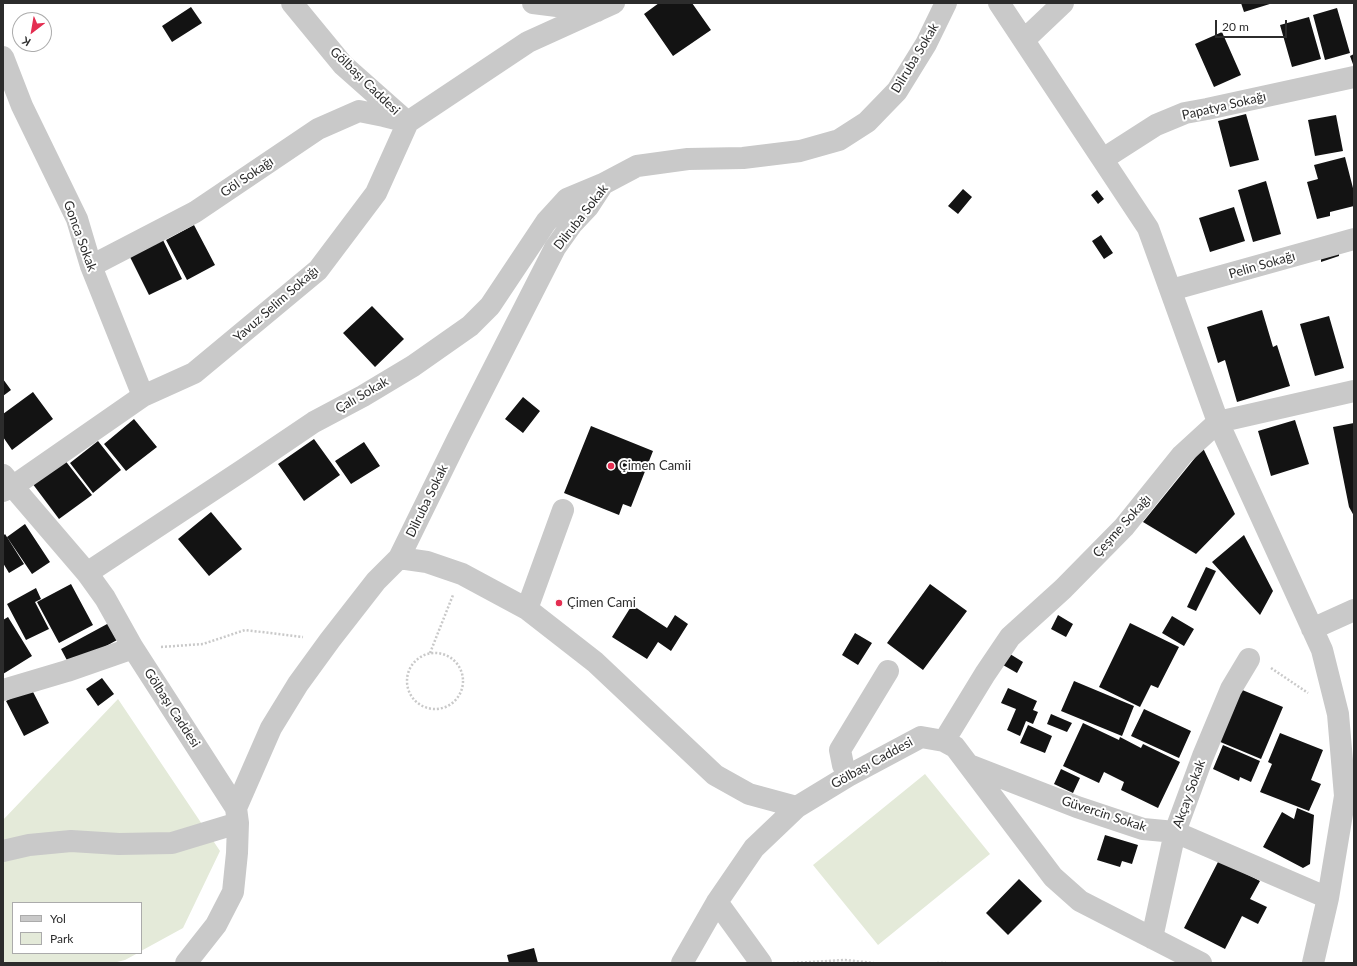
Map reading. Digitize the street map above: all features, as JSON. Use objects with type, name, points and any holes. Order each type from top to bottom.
[{"type":"street","name":"Gölbaşı Caddesi","points":[[292,3],[344,65],[408,122]]},
{"type":"street","points":[[533,3],[605,7]]},
{"type":"street","name":"Dilruba Sokak","points":[[237,815],[272,728],[298,684],[330,640],[376,581],[399,558],[458,438],[555,248],[572,224],[588,207],[603,184],[637,166],[688,159],[743,158],[800,151],[839,140],[867,122],[896,91],[926,44],[946,3]]},
{"type":"street","points":[[999,3],[1148,228],[1218,422],[1322,650],[1338,714],[1350,799],[1313,963]]},
{"type":"street","points":[[1024,40],[1063,3]]},
{"type":"street","points":[[408,122],[528,42],[605,7]]},
{"type":"street","name":"Gonca Sokak","points":[[3,57],[22,106],[77,219],[91,266],[143,396]]},
{"type":"street","name":"Papatya Sokağı","points":[[1103,159],[1156,125],[1185,113],[1208,110],[1354,76]]},
{"type":"street","name":"Göl Sokağı","points":[[91,266],[195,212],[318,129],[359,111],[408,122]]},
{"type":"street","name":"Yavuz Selim Sokağı","points":[[6,484],[143,396],[194,373],[318,270],[376,192],[408,122]]},
{"type":"street","name":"Çalı Sokak","points":[[87,572],[314,422],[363,396],[413,366],[470,326],[490,306],[546,222],[567,200],[603,184]]},
{"type":"street","name":"Pelin Sokağı","points":[[1171,290],[1354,239]]},
{"type":"street","name":"Çeşme Sokağı","points":[[944,741],[985,674],[1010,637],[1063,589],[1124,526],[1182,455],[1218,422],[1354,391]]},
{"type":"street","name":"Gölbaşı Caddesi","points":[[6,484],[87,572],[105,598],[133,648],[237,815]]},
{"type":"street","points":[[527,609],[563,510]]},
{"type":"street","points":[[399,558],[427,562],[462,574],[527,609],[595,662],[715,775],[748,794],[797,807]]},
{"type":"street","points":[[1312,629],[1354,610]]},
{"type":"street","points":[[3,690],[67,671],[133,648]]},
{"type":"street","name":"Akçay Sokak","points":[[1152,938],[1175,832],[1230,689],[1249,659]]},
{"type":"street","points":[[848,776],[843,766],[840,750],[888,671]]},
{"type":"street","name":"Gölbaşı Caddesi","points":[[682,963],[717,902],[754,848],[797,807],[848,776],[921,737],[944,741],[955,747],[1053,877],[1080,901],[1201,963]]},
{"type":"street","name":"Güvercin Sokak","points":[[969,765],[1143,829],[1175,832],[1328,898]]},
{"type":"street","points":[[3,851],[30,845],[71,841],[119,844],[172,843],[237,815],[237,853],[233,892],[216,925],[186,963]]},
{"type":"street","points":[[717,902],[761,963]]},
{"type":"path","points":[[429,654],[439,653],[448,656],[456,662],[462,670],[464,680],[463,690],[459,698],[451,705],[442,709],[432,710],[423,707],[415,701],[407,685],[407,677],[412,665],[422,657],[429,654],[462,574]]},
{"type":"path","points":[[133,648],[204,644],[245,630],[330,640]]},
{"type":"path","points":[[1249,659],[1274,670],[1338,714]]},
{"type":"path","points":[[793,963],[845,960],[874,963]]},
{"type":"path","points":[[937,963],[949,963]]},
{"type":"green space","points":[[118,699],[220,851],[183,928],[142,950],[142,902],[12,902],[12,954],[136,954],[125,960],[113,963],[3,963],[3,820]]},
{"type":"green space","points":[[925,774],[990,854],[878,945],[813,865]]},
{"type":"building","points":[[659,3],[692,3],[711,30],[673,56],[644,14]]},
{"type":"building","points":[[1241,3],[1273,3],[1244,12]]},
{"type":"building","points":[[191,7],[202,23],[172,42],[162,26]]},
{"type":"building","points":[[1337,8],[1350,53],[1325,60],[1313,15]]},
{"type":"building","points":[[1309,17],[1321,59],[1292,67],[1280,25]]},
{"type":"building","points":[[1222,32],[1241,75],[1214,87],[1195,44]]},
{"type":"building","points":[[1354,54],[1354,67],[1350,56]]},
{"type":"building","points":[[1246,114],[1259,160],[1230,167],[1218,121]]},
{"type":"building","points":[[1336,115],[1343,151],[1315,156],[1308,120]]},
{"type":"building","points":[[1345,157],[1354,192],[1354,206],[1330,212],[1330,216],[1317,219],[1307,182],[1318,179],[1314,165]]},
{"type":"building","points":[[1266,181],[1281,234],[1253,242],[1238,190]]},
{"type":"building","points":[[963,189],[972,197],[958,214],[948,206]]},
{"type":"building","points":[[1097,190],[1104,199],[1098,204],[1091,195]]},
{"type":"building","points":[[1234,207],[1245,241],[1210,252],[1199,218]]},
{"type":"building","points":[[194,225],[215,265],[187,280],[166,240]]},
{"type":"building","points":[[1101,235],[1113,253],[1104,259],[1092,241]]},
{"type":"building","points":[[163,240],[182,279],[149,295],[130,257]]},
{"type":"building","points":[[1339,249],[1339,256],[1321,262],[1321,257]]},
{"type":"building","points":[[372,306],[404,339],[375,367],[343,333]]},
{"type":"building","points":[[1262,310],[1273,347],[1277,345],[1290,386],[1237,402],[1225,360],[1218,363],[1207,327]]},
{"type":"building","points":[[1329,316],[1344,368],[1315,376],[1300,324]]},
{"type":"building","points":[[3,379],[11,390],[3,396]]},
{"type":"building","points":[[33,392],[53,419],[12,450],[3,437],[3,414]]},
{"type":"building","points":[[523,397],[540,411],[523,433],[505,419]]},
{"type":"building","points":[[134,419],[157,447],[126,471],[104,444]]},
{"type":"building","points":[[1295,420],[1309,464],[1271,476],[1258,431]]},
{"type":"building","points":[[1354,423],[1354,516],[1349,507],[1333,427]]},
{"type":"building","name":"Çimen Camii","points":[[591,426],[653,451],[631,507],[623,504],[619,515],[564,493]]},
{"type":"building","points":[[314,439],[340,475],[304,501],[278,464]]},
{"type":"building","points":[[98,441],[121,470],[93,493],[70,463]]},
{"type":"building","points":[[364,442],[380,466],[351,484],[335,461]]},
{"type":"building","points":[[1203,448],[1235,514],[1196,554],[1143,522]]},
{"type":"building","points":[[64,459],[92,495],[59,519],[32,483]]},
{"type":"building","points":[[211,512],[242,549],[209,576],[178,539]]},
{"type":"building","points":[[25,524],[50,562],[32,574],[7,537]]},
{"type":"building","points":[[5,534],[24,564],[9,573],[3,563],[3,536]]},
{"type":"building","points":[[1244,535],[1273,591],[1260,615],[1212,562]]},
{"type":"building","points":[[1206,567],[1216,571],[1196,611],[1187,607]]},
{"type":"building","points":[[71,584],[93,625],[59,643],[37,602]]},
{"type":"building","points":[[930,584],[967,611],[923,670],[887,643]]},
{"type":"building","points":[[36,588],[41,599],[35,602],[49,629],[26,640],[7,604]]},
{"type":"building","points":[[632,605],[667,628],[675,615],[688,624],[671,651],[658,642],[647,659],[612,637]]},
{"type":"building","points":[[1058,615],[1073,624],[1066,637],[1051,629]]},
{"type":"building","points":[[1172,616],[1194,629],[1184,646],[1162,633]]},
{"type":"building","points":[[8,617],[32,656],[3,674],[3,620]]},
{"type":"building","points":[[109,623],[117,640],[70,666],[61,649]]},
{"type":"building","points":[[1130,623],[1179,647],[1158,688],[1151,685],[1140,707],[1099,687]]},
{"type":"building","points":[[855,633],[872,643],[858,665],[842,655]]},
{"type":"building","points":[[1010,654],[1023,662],[1017,673],[1003,665]]},
{"type":"building","points":[[102,678],[114,694],[98,706],[86,689]]},
{"type":"building","points":[[1074,681],[1134,706],[1122,736],[1061,711]]},
{"type":"building","points":[[31,688],[49,723],[24,736],[6,701]]},
{"type":"building","points":[[1008,688],[1037,701],[1033,710],[1038,712],[1033,724],[1026,721],[1020,736],[1007,730],[1016,709],[1001,703]]},
{"type":"building","points":[[1240,689],[1283,707],[1261,759],[1218,741]]},
{"type":"building","points":[[1144,709],[1191,731],[1179,758],[1131,736]]},
{"type":"building","points":[[1051,714],[1072,723],[1067,732],[1047,724]]},
{"type":"building","points":[[1083,723],[1119,740],[1120,737],[1141,748],[1143,744],[1180,762],[1158,808],[1121,790],[1124,782],[1104,772],[1099,783],[1063,766]]},
{"type":"building","points":[[1028,725],[1052,736],[1045,753],[1020,743]]},
{"type":"building","points":[[1280,733],[1323,750],[1311,780],[1321,784],[1309,811],[1260,792],[1272,764],[1268,762]]},
{"type":"building","points":[[1223,745],[1260,761],[1251,782],[1240,777],[1239,781],[1213,769]]},
{"type":"building","points":[[1061,769],[1080,778],[1073,793],[1054,784]]},
{"type":"building","points":[[1297,808],[1314,815],[1310,864],[1303,868],[1263,847],[1282,812],[1294,819]]},
{"type":"building","points":[[1105,835],[1138,845],[1132,864],[1122,861],[1120,867],[1097,860]]},
{"type":"building","points":[[1219,860],[1260,881],[1250,899],[1267,907],[1258,924],[1242,916],[1225,949],[1184,928]]},
{"type":"building","points":[[1019,879],[1042,901],[1008,935],[986,913]]},
{"type":"building","points":[[534,948],[538,963],[509,963],[507,955]]},
{"type":"place","name":"Çimen Camii","points":[[611,466]]},
{"type":"place","name":"Çimen Cami","points":[[559,603]]}]
